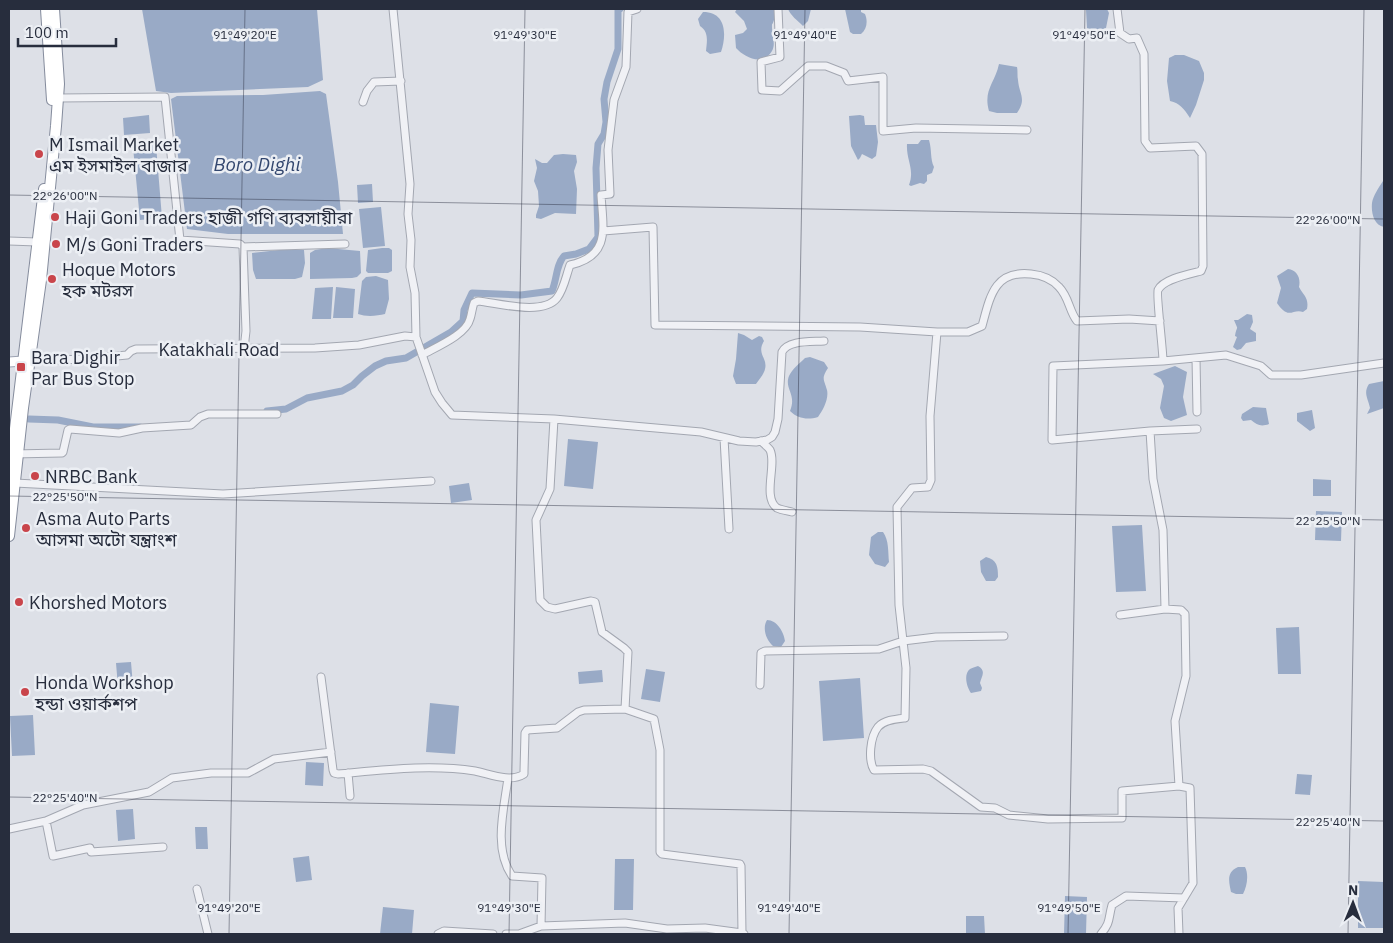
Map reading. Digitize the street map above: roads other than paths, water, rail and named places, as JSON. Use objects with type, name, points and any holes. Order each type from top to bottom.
[{"type":"highway","points":[[9,536],[12,481],[27,361],[37,242],[47,165],[52,96],[46,9]]},
{"type":"highway","points":[[27,361],[42,280],[58,98],[54,9]]},
{"type":"main road","points":[[9,362],[27,361]]},
{"type":"street","points":[[393,9],[410,184],[408,214],[411,240],[410,267],[415,293],[416,337],[435,392],[452,415],[554,419],[701,432],[739,441],[761,441],[772,437],[775,432],[778,419],[782,352],[784,348],[790,344],[824,341]]},
{"type":"street","points":[[422,355],[453,338],[464,328],[470,320],[474,303],[478,301],[529,307],[551,304],[562,291],[570,265],[582,262],[596,253],[603,231],[601,195],[610,194],[608,150],[614,100],[626,67],[628,12],[637,9]]},
{"type":"street","points":[[778,9],[780,57],[762,62],[762,90],[780,91],[808,66],[826,66],[844,73],[848,81],[883,77],[883,131],[916,128],[1026,130]]},
{"type":"street","points":[[1117,9],[1120,33],[1129,39],[1137,38],[1144,54],[1145,141],[1150,148],[1196,146],[1202,154],[1203,266],[1200,271],[1178,277],[1162,284],[1158,289],[1156,295],[1163,361]]},
{"type":"street","points":[[363,102],[374,82],[401,81]]},
{"type":"street","points":[[58,98],[165,97],[180,240],[240,244],[243,248],[246,331],[244,349]]},
{"type":"street","points":[[603,231],[653,227],[655,325],[860,327],[968,332],[982,326],[988,302],[999,282],[1008,276],[1019,273],[1038,275],[1049,279],[1059,287],[1068,300],[1077,321],[1129,319],[1160,321]]},
{"type":"street","points":[[9,241],[37,242]]},
{"type":"street","points":[[243,248],[345,244]]},
{"type":"street","points":[[937,332],[930,416],[931,480],[928,487],[912,488],[898,507],[899,605],[906,668],[905,718],[886,722],[878,726],[873,736],[871,765],[874,770],[923,769],[931,771],[981,807],[995,808],[1009,815],[1048,819],[1122,818],[1122,791],[1179,786],[1190,788],[1193,883],[1178,908],[1179,934]]},
{"type":"street","name":"Katakhali Road","points":[[27,361],[86,359],[127,355],[136,349],[244,349],[359,345],[406,336],[416,337]]},
{"type":"street","points":[[1197,429],[1150,431],[1052,440],[1053,366],[1163,361],[1226,355],[1261,366],[1271,374],[1300,375],[1384,363]]},
{"type":"street","points":[[1196,358],[1197,412]]},
{"type":"street","points":[[15,454],[62,453],[68,430],[70,429],[119,432],[142,428],[191,425],[200,417],[208,414],[277,414]]},
{"type":"street","points":[[554,419],[550,489],[536,520],[540,600],[547,607],[555,609],[591,601],[594,602],[602,632],[628,652],[625,709]]},
{"type":"street","points":[[1150,431],[1153,479],[1163,530],[1165,610]]},
{"type":"street","points":[[724,438],[729,529]]},
{"type":"street","points":[[761,441],[770,450],[772,461],[770,488],[772,502],[778,509],[792,512]]},
{"type":"street","points":[[12,481],[222,494],[431,481]]},
{"type":"street","points":[[1120,615],[1165,610],[1181,610],[1185,614],[1186,676],[1175,721],[1179,786]]},
{"type":"street","points":[[760,685],[761,653],[765,651],[880,649],[903,641],[936,637],[1004,636]]},
{"type":"street","points":[[321,677],[334,773],[438,768],[508,778],[521,776],[524,774],[525,733],[527,730],[557,728],[581,711],[625,709],[651,717],[655,721],[660,750],[660,853],[740,864],[743,933],[705,928],[667,929],[625,923],[541,926],[519,934],[506,934]]},
{"type":"street","points":[[9,829],[46,821],[59,814],[83,806],[149,792],[172,778],[248,773],[261,768],[274,759],[330,752]]},
{"type":"street","points":[[348,773],[350,796]]},
{"type":"street","points":[[508,778],[500,832],[501,846],[512,876],[542,878],[541,926]]},
{"type":"street","points":[[46,821],[53,856],[90,848],[91,852],[163,847]]},
{"type":"street","points":[[197,889],[208,934]]},
{"type":"street","points":[[1101,934],[1109,924],[1112,905],[1126,896],[1184,898]]},
{"type":"street","points":[[438,934],[444,932],[493,934]]},
{"type":"water","points":[[142,9],[317,9],[323,80],[308,87],[171,93],[156,91]]},
{"type":"water","points":[[737,9],[774,9],[772,24],[773,48],[764,59],[754,59],[744,55],[736,48],[735,35],[743,33],[747,29],[744,21],[735,12]]},
{"type":"water","points":[[788,9],[811,9],[808,21],[803,26],[792,16]]},
{"type":"water","points":[[845,9],[861,9],[861,12],[865,14],[865,30],[861,34],[850,32]]},
{"type":"water","points":[[1087,9],[1107,9],[1109,13],[1106,28],[1089,30],[1087,28]]},
{"type":"water","points":[[703,12],[716,16],[723,25],[724,38],[721,52],[710,54],[706,51],[706,34],[700,26],[698,19]]},
{"type":"water","points":[[1175,55],[1184,55],[1199,61],[1204,73],[1204,80],[1190,118],[1182,107],[1170,101],[1167,81],[1169,58]]},
{"type":"water","points":[[999,64],[1017,67],[1022,104],[1017,113],[989,111],[988,92]]},
{"type":"water","name":"Boro Dighi","points":[[320,91],[326,94],[343,234],[228,234],[187,229],[171,99],[177,96],[263,95]]},
{"type":"water","points":[[149,115],[150,133],[124,135],[123,118]]},
{"type":"water","points":[[849,116],[864,116],[865,125],[876,125],[878,142],[876,156],[872,159],[862,154],[858,160],[851,146]]},
{"type":"water","points":[[921,140],[929,140],[934,167],[932,173],[927,175],[927,181],[924,184],[920,183],[911,186],[909,185],[911,169],[907,144],[918,144]]},
{"type":"water","points":[[156,145],[162,218],[140,220],[133,147]]},
{"type":"water","points":[[554,155],[576,155],[577,162],[574,171],[577,189],[576,214],[555,213],[541,219],[536,218],[539,206],[538,191],[534,181],[537,168],[535,159],[542,163],[547,163]]},
{"type":"water","points":[[1383,181],[1384,227],[1376,221],[1372,207],[1376,192]]},
{"type":"water","points":[[372,184],[373,202],[358,203],[357,185]]},
{"type":"water","points":[[381,207],[385,246],[363,248],[359,209]]},
{"type":"water","points":[[327,248],[360,251],[361,273],[357,277],[352,278],[310,279],[310,253]]},
{"type":"water","points":[[382,248],[392,250],[392,271],[388,273],[368,273],[366,271],[368,250]]},
{"type":"water","points":[[304,250],[305,263],[302,277],[295,279],[256,279],[253,270],[252,253]]},
{"type":"water","points":[[1288,269],[1298,275],[1299,287],[1307,300],[1307,309],[1303,312],[1288,313],[1282,310],[1277,303],[1281,288],[1277,276]]},
{"type":"water","points":[[376,276],[388,280],[389,299],[385,314],[364,316],[358,314],[362,281],[366,277]]},
{"type":"water","points":[[333,287],[331,319],[312,319],[315,288]]},
{"type":"water","points":[[336,287],[355,289],[353,318],[333,318]]},
{"type":"water","points":[[1247,314],[1252,315],[1253,322],[1250,329],[1256,333],[1256,341],[1246,343],[1241,349],[1237,350],[1233,347],[1237,337],[1235,336],[1237,328],[1234,320],[1238,320]]},
{"type":"water","points":[[738,333],[752,340],[759,336],[764,341],[761,349],[765,369],[756,384],[736,384],[733,376]]},
{"type":"water","points":[[810,357],[824,362],[828,368],[824,375],[827,397],[818,417],[807,419],[796,416],[790,411],[792,400],[788,381],[794,369],[805,358]]},
{"type":"water","points":[[1175,366],[1187,372],[1183,397],[1187,415],[1171,421],[1164,418],[1160,408],[1164,386],[1161,379],[1153,374]]},
{"type":"water","points":[[1384,381],[1384,408],[1367,414],[1370,408],[1367,387],[1369,384]]},
{"type":"water","points":[[1253,407],[1266,408],[1269,424],[1261,425],[1251,420],[1243,421],[1241,418],[1242,414]]},
{"type":"water","points":[[1312,410],[1315,428],[1310,431],[1297,421],[1297,413]]},
{"type":"water","points":[[568,439],[598,442],[593,489],[564,486]]},
{"type":"water","points":[[1313,479],[1331,480],[1331,496],[1313,496]]},
{"type":"water","points":[[469,483],[472,500],[451,503],[449,486]]},
{"type":"water","points":[[1316,511],[1342,512],[1341,541],[1315,540]]},
{"type":"water","points":[[1142,525],[1146,591],[1116,592],[1112,526]]},
{"type":"water","points":[[878,532],[883,532],[887,542],[889,562],[885,567],[875,564],[869,555],[871,537]]},
{"type":"water","points":[[986,557],[993,560],[996,564],[998,577],[995,581],[986,581],[981,572],[980,561]]},
{"type":"water","points":[[767,620],[777,624],[782,630],[785,641],[781,647],[773,646],[768,641],[765,630]]},
{"type":"water","points":[[1299,627],[1301,674],[1278,674],[1276,628]]},
{"type":"water","points":[[131,662],[133,686],[118,687],[116,663]]},
{"type":"water","points":[[978,666],[983,672],[980,683],[982,688],[981,691],[971,693],[966,677],[970,669]]},
{"type":"water","points":[[646,669],[665,672],[660,702],[641,699]]},
{"type":"water","points":[[602,670],[603,682],[579,684],[578,672]]},
{"type":"water","points":[[860,678],[864,738],[823,741],[819,681]]},
{"type":"water","points":[[430,703],[459,706],[455,754],[426,752]]},
{"type":"water","points":[[33,715],[35,755],[12,756],[10,716]]},
{"type":"water","points":[[306,762],[324,763],[323,786],[305,785]]},
{"type":"water","points":[[1297,774],[1312,775],[1310,795],[1295,794]]},
{"type":"water","points":[[133,809],[135,839],[118,841],[116,810]]},
{"type":"water","points":[[195,827],[207,827],[208,849],[196,849]]},
{"type":"water","points":[[309,856],[312,880],[296,882],[293,858]]},
{"type":"water","points":[[615,859],[634,859],[633,910],[614,910]]},
{"type":"water","points":[[1238,867],[1245,867],[1247,873],[1243,894],[1231,892],[1230,888],[1230,874]]},
{"type":"water","points":[[1358,881],[1384,882],[1384,928],[1358,928]]},
{"type":"water","points":[[1065,896],[1087,897],[1086,934],[1064,934]]},
{"type":"water","points":[[383,907],[414,910],[412,934],[380,934]]},
{"type":"water","points":[[966,916],[984,916],[985,934],[966,934]]},
{"type":"waterway","points":[[267,411],[286,409],[307,398],[342,391],[353,385],[375,366],[386,361],[406,358],[451,332],[463,321],[464,310],[472,293],[521,295],[552,291],[559,264],[564,256],[589,249],[598,237],[596,168],[598,144],[604,134],[606,122],[604,99],[607,82],[618,49],[618,10],[620,9]]},
{"type":"waterway","points":[[29,419],[58,420],[93,427],[140,427]]},
{"type":"place","name":"M Ismail Market এম ইসমাইল বাজার","points":[[39,154]]},
{"type":"place","name":"Haji Goni Traders হাজী গণি ব্যবসায়ীরা","points":[[55,217]]},
{"type":"place","name":"M/s Goni Traders","points":[[56,244]]},
{"type":"place","name":"Hoque Motors হক মটরস","points":[[52,279]]},
{"type":"place","name":"Bara Dighir Par Bus Stop","points":[[21,367]]},
{"type":"place","name":"NRBC Bank","points":[[35,476]]},
{"type":"place","name":"Asma Auto Parts আসমা অটো যন্ত্রাংশ","points":[[26,528]]},
{"type":"place","name":"Khorshed Motors","points":[[19,602]]},
{"type":"place","name":"Honda Workshop হন্ডা ওয়ার্কশপ","points":[[25,692]]}]
